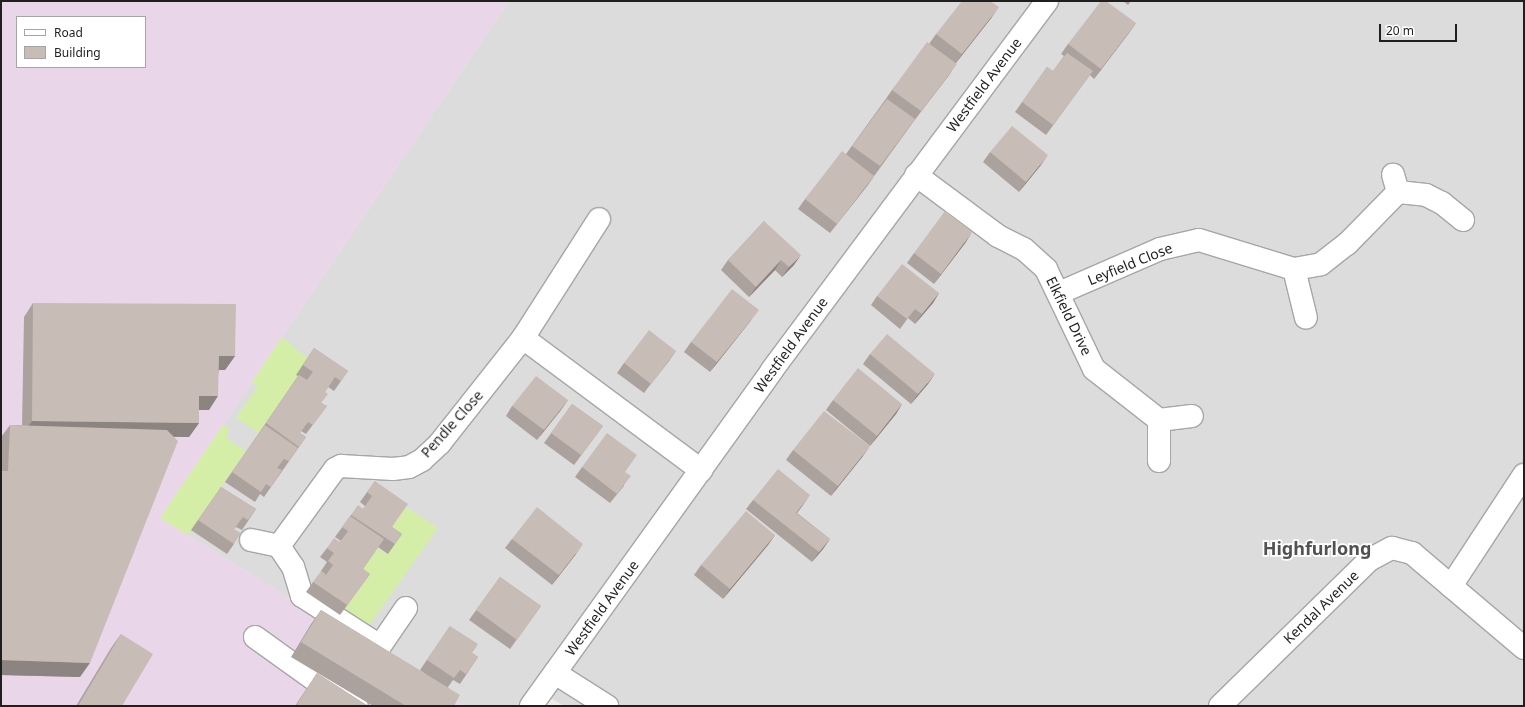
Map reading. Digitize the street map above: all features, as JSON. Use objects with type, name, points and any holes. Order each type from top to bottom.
[{"type":"street","name":"Westfield Avenue","points":[[536,699],[916,175],[1047,1]]},
{"type":"street","name":"Elkfield Drive","points":[[916,175],[998,236],[1024,249],[1046,269],[1059,293],[1094,368],[1159,420]]},
{"type":"street","name":"Leyfield Close","points":[[1059,293],[1160,249],[1199,240],[1294,269],[1321,264],[1347,244],[1396,183],[1442,203],[1463,220]]},
{"type":"street","name":"Pendle Close","points":[[279,546],[335,469],[341,466],[393,469],[409,467],[422,460],[462,417],[523,338],[598,218]]},
{"type":"street","points":[[1294,269],[1306,318]]},
{"type":"street","points":[[523,338],[701,470]]},
{"type":"street","points":[[1159,461],[1159,420],[1192,416]]},
{"type":"street","points":[[1451,586],[1524,475]]},
{"type":"street","points":[[251,540],[279,546],[292,568],[302,596],[380,646],[406,608]]},
{"type":"street","name":"Kendal Avenue","points":[[1220,706],[1369,560],[1392,548],[1412,553],[1524,648]]},
{"type":"street","points":[[255,637],[319,684],[357,706]]},
{"type":"street","points":[[555,672],[607,706]]},
{"type":"shaded area","points":[[1,1],[509,1],[160,518],[464,706],[1,706]]},
{"type":"shaded area","points":[[509,1],[1524,1],[1524,706],[564,706],[541,692],[531,706],[464,706],[160,518]]},
{"type":"green space","points":[[282,337],[307,358],[306,382],[292,385],[259,433],[236,418],[258,387],[252,382]]},
{"type":"green space","points":[[223,425],[229,428],[227,439],[246,451],[188,535],[160,518]]},
{"type":"green space","points":[[406,507],[438,528],[365,631],[340,615],[363,584],[356,579],[377,549],[388,554],[385,537]]},
{"type":"building","points":[[962,1],[990,1],[999,7],[962,54],[936,34]]},
{"type":"building","points":[[1101,1],[1106,1],[1136,23],[1101,69],[1068,44]]},
{"type":"building","points":[[927,42],[957,64],[921,111],[892,90]]},
{"type":"building","points":[[1067,53],[1093,71],[1053,125],[1022,102],[1047,67],[1053,71]]},
{"type":"building","points":[[887,99],[915,119],[880,166],[852,146]]},
{"type":"building","points":[[1012,126],[1048,155],[1026,182],[990,152]]},
{"type":"building","points":[[842,151],[874,176],[837,224],[805,199]]},
{"type":"building","points":[[945,211],[972,232],[941,274],[914,253]]},
{"type":"building","points":[[764,221],[801,255],[789,267],[781,260],[756,287],[728,260]]},
{"type":"building","points":[[902,264],[939,293],[922,314],[915,309],[907,319],[877,296]]},
{"type":"building","points":[[732,289],[759,310],[717,362],[691,342]]},
{"type":"building","points":[[33,303],[236,304],[235,356],[219,356],[218,396],[199,396],[199,423],[32,421]]},
{"type":"building","points":[[649,330],[676,351],[651,384],[624,363]]},
{"type":"building","points":[[887,334],[935,374],[918,394],[870,354]]},
{"type":"building","points":[[314,348],[348,371],[341,381],[335,377],[325,392],[328,394],[321,403],[327,406],[313,425],[308,422],[300,433],[306,437],[299,447],[266,423],[299,375],[307,380],[313,372],[303,365]]},
{"type":"building","points":[[858,368],[902,404],[877,436],[833,400]]},
{"type":"building","points":[[536,376],[568,400],[544,430],[512,406]]},
{"type":"building","points":[[572,404],[603,426],[581,455],[551,433]]},
{"type":"building","points":[[824,411],[870,446],[838,486],[793,450]]},
{"type":"building","points":[[10,425],[167,430],[178,441],[90,663],[1,660],[1,471],[8,471]]},
{"type":"building","points":[[265,425],[298,448],[289,461],[284,459],[277,468],[282,470],[271,487],[266,484],[261,492],[232,472]]},
{"type":"building","points":[[607,433],[637,455],[625,472],[631,476],[617,494],[582,467]]},
{"type":"building","points":[[778,469],[810,495],[796,513],[830,539],[819,552],[753,500]]},
{"type":"building","points":[[375,481],[408,504],[392,527],[402,534],[395,544],[351,515],[358,505],[363,509],[372,496],[367,492]]},
{"type":"building","points":[[221,487],[256,509],[248,520],[243,517],[234,529],[241,533],[234,544],[198,520]]},
{"type":"building","points":[[537,507],[583,544],[559,575],[512,539]]},
{"type":"building","points":[[746,511],[775,535],[730,589],[701,565]]},
{"type":"building","points":[[350,516],[384,539],[363,569],[370,574],[347,605],[313,582],[321,571],[326,575],[333,565],[328,561],[334,553],[327,548],[334,538],[340,542],[348,531],[342,527]]},
{"type":"building","points":[[500,577],[541,606],[517,640],[476,610]]},
{"type":"building","points":[[321,610],[460,695],[454,706],[406,706],[301,642]]},
{"type":"building","points":[[450,626],[478,644],[472,653],[478,657],[466,674],[460,670],[454,678],[427,660]]},
{"type":"building","points":[[121,634],[153,654],[122,706],[78,706]]},
{"type":"building","points":[[317,673],[368,706],[296,706]]},
{"type":"district","name":"Highfurlong","points":[[1317,548]]}]
